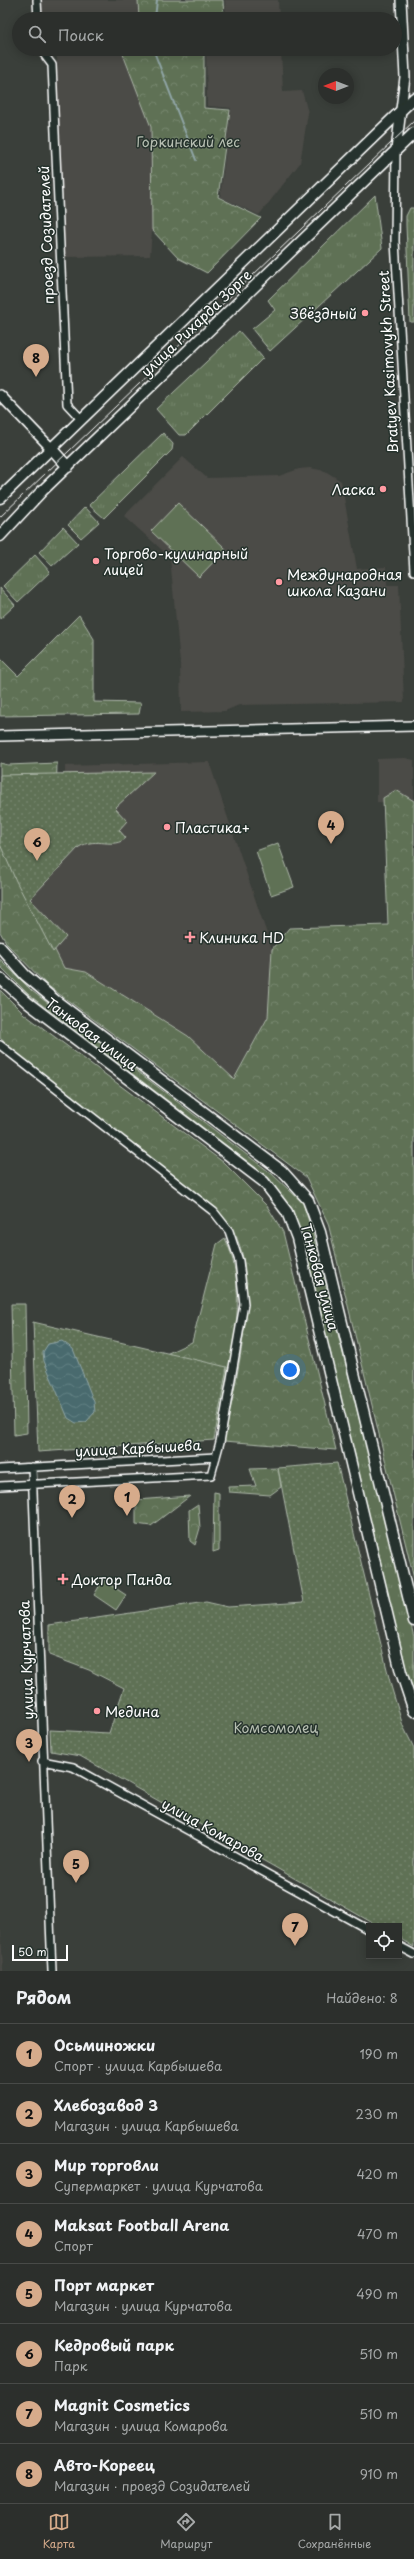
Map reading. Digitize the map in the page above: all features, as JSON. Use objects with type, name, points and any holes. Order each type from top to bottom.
[{"type":"main road","name":"улица Рихарда Зорге","points":[[0,498],[414,98]]},
{"type":"main road","name":"улица Рихарда Зорге","points":[[0,536],[68,467],[414,133]]},
{"type":"main road","points":[[51,448],[68,467]]},
{"type":"main road","name":"Танковая улица","points":[[0,947],[25,975],[56,1002],[282,1171],[308,1200],[320,1232],[414,1621]]},
{"type":"main road","name":"Танковая улица","points":[[0,978],[28,1004],[264,1182],[287,1212],[298,1238],[401,1672],[414,1711]]},
{"type":"street","points":[[37,0],[38,12]]},
{"type":"street","points":[[401,0],[402,12]]},
{"type":"street","points":[[396,150],[405,77],[402,19]]},
{"type":"street","name":"проезд Созидателей","points":[[45,56],[52,65],[67,404],[81,419]]},
{"type":"street","name":"Bratyev Kasimovykh Street","points":[[396,150],[395,241],[414,571]]},
{"type":"street","points":[[0,394],[51,448]]},
{"type":"street","points":[[0,736],[414,726]]},
{"type":"street","points":[[0,1045],[214,1212],[229,1231],[239,1261],[244,1304],[216,1457]]},
{"type":"street","name":"улица Карбышева","points":[[0,1469],[216,1457],[211,1475],[0,1486]]},
{"type":"street","name":"улица Курчатова","points":[[32,1467],[42,1761],[52,1971]]},
{"type":"street","name":"улица Комарова","points":[[42,1761],[73,1767],[366,1928]]},
{"type":"street","points":[[402,1948],[414,1954]]},
{"type":"shaded area","points":[[39,0],[138,0],[139,12],[40,12]]},
{"type":"shaded area","points":[[225,0],[278,0],[279,12],[226,12]]},
{"type":"shaded area","points":[[56,56],[124,56],[151,127],[152,230],[150,256],[62,257]]},
{"type":"shaded area","points":[[206,56],[281,56],[283,92],[302,91],[308,113],[300,163],[259,215],[220,197],[231,108],[207,106]]},
{"type":"shaded area","name":"Международная школа Казани","points":[[183,457],[207,478],[279,476],[299,469],[310,468],[325,471],[341,481],[357,569],[386,567],[387,585],[399,585],[404,702],[239,705],[225,711],[181,712],[180,663],[170,557],[124,516]]},
{"type":"shaded area","points":[[405,758],[414,760],[414,803],[377,802],[377,759]]},
{"type":"shaded area","points":[[209,762],[272,949],[268,1017],[233,1079],[188,1036],[86,972],[64,968],[29,898],[66,856],[65,766]]},
{"type":"shaded area","points":[[1,1931],[3,1971],[0,1971]]},
{"type":"green space","points":[[138,0],[223,0],[224,12],[139,12]]},
{"type":"green space","name":"Горкинский лес","points":[[124,56],[204,56],[204,108],[230,110],[218,197],[261,218],[207,273],[178,258],[152,230],[151,127]]},
{"type":"green space","points":[[375,195],[382,248],[270,351],[252,329],[275,310],[268,300]]},
{"type":"green space","points":[[410,208],[414,208],[414,322],[410,322],[406,225],[406,216]]},
{"type":"green space","points":[[239,331],[263,358],[186,435],[179,435],[156,409]]},
{"type":"green space","points":[[163,433],[173,444],[172,450],[104,518],[89,505]]},
{"type":"green space","points":[[178,503],[226,549],[199,577],[151,531]]},
{"type":"green space","points":[[85,507],[99,522],[81,538],[68,525]]},
{"type":"green space","points":[[63,527],[78,543],[52,566],[39,552]]},
{"type":"green space","points":[[35,555],[50,572],[18,602],[3,586]]},
{"type":"green space","points":[[0,588],[15,605],[0,619]]},
{"type":"green space","points":[[79,615],[94,639],[94,702],[141,703],[139,714],[0,716],[0,658],[18,676]]},
{"type":"green space","points":[[0,763],[8,765],[57,763],[55,847],[29,898],[64,968],[86,972],[188,1036],[234,1079],[268,1017],[272,949],[289,928],[388,925],[383,798],[396,790],[414,801],[414,1579],[328,1223],[306,1177],[47,985],[7,944],[0,932]]},
{"type":"green space","points":[[154,772],[115,808],[127,821],[119,830],[126,838],[116,843],[98,842],[79,847],[30,899],[66,937],[53,952],[16,881],[0,844],[0,775]]},
{"type":"green space","points":[[278,843],[294,887],[271,895],[256,851]]},
{"type":"green space","points":[[0,959],[32,991],[272,1174],[303,1203],[313,1234],[414,1637],[414,1693],[406,1669],[301,1238],[291,1209],[269,1178],[29,995],[0,966]]},
{"type":"green space","points":[[0,990],[24,1014],[223,1162],[267,1206],[283,1232],[336,1450],[224,1441],[244,1334],[246,1305],[246,1277],[242,1252],[233,1231],[216,1209],[31,1066],[0,1038]]},
{"type":"green space","points":[[225,1238],[233,1260],[237,1284],[237,1308],[232,1357],[218,1428],[213,1428],[166,1354],[192,1342],[217,1244]]},
{"type":"green space","points":[[11,1304],[25,1304],[27,1433],[14,1435]]},
{"type":"green space","points":[[33,1322],[227,1367],[214,1440],[38,1452]]},
{"type":"green space","name":"Комсомолец","points":[[337,1463],[391,1686],[403,1726],[414,1748],[414,1947],[402,1940],[402,1923],[373,1923],[80,1756],[51,1751],[50,1730],[109,1733],[124,1688],[89,1670],[49,1655],[49,1625],[206,1602],[228,1607],[304,1602],[278,1468]]},
{"type":"green space","points":[[278,1468],[281,1487],[270,1495],[229,1492],[228,1487],[256,1486],[250,1469]]},
{"type":"green space","points":[[214,1492],[219,1493],[219,1550],[213,1552]]},
{"type":"green space","points":[[190,1496],[151,1526],[136,1524],[136,1500]]},
{"type":"green space","points":[[198,1504],[200,1528],[195,1545],[190,1541],[189,1510]]},
{"type":"green space","points":[[103,1580],[126,1595],[116,1610],[94,1595]]},
{"type":"water","points":[[62,1341],[73,1349],[94,1402],[95,1412],[86,1422],[76,1423],[68,1418],[44,1361],[43,1352],[48,1344]]},
{"type":"waterway","points":[[156,12],[157,0]]},
{"type":"waterway","points":[[156,56],[196,160]]},
{"type":"tram line","points":[[0,517],[414,121]]},
{"type":"place","name":"Звёздный","points":[[365,313]]},
{"type":"place","name":"Авто-Кореец","points":[[36,377]]},
{"type":"place","name":"Ласка","points":[[383,489]]},
{"type":"place","name":"Торгово-кулинарный лицей","points":[[96,561]]},
{"type":"place","name":"Международная школа Казани","points":[[279,582]]},
{"type":"place","name":"Пластика+","points":[[167,827]]},
{"type":"place","name":"Maksat Football Arena","points":[[331,844]]},
{"type":"place","name":"Кедровый парк","points":[[37,861]]},
{"type":"place","name":"Клиника HD","points":[[190,937]]},
{"type":"place","name":"Осьминожки","points":[[127,1516]]},
{"type":"place","name":"Хлебозавод 3","points":[[72,1518]]},
{"type":"place","name":"Доктор Панда","points":[[63,1579]]},
{"type":"place","name":"Медина","points":[[97,1711]]},
{"type":"place","name":"Мир торговли","points":[[29,1762]]},
{"type":"place","name":"Порт маркет","points":[[76,1883]]},
{"type":"place","name":"Magnit Cosmetics","points":[[295,1946]]}]
